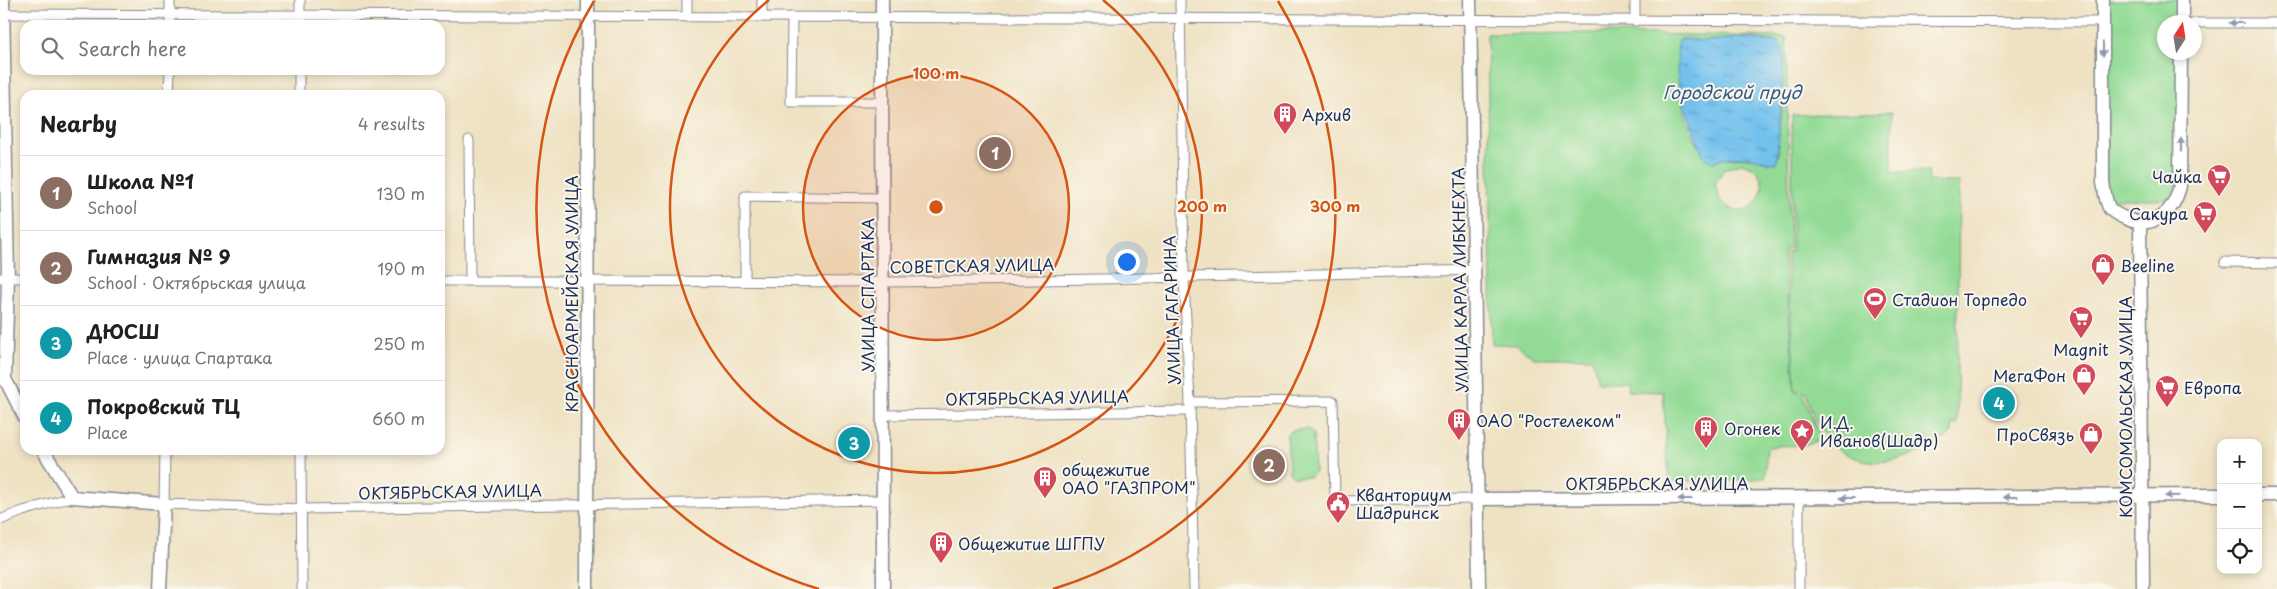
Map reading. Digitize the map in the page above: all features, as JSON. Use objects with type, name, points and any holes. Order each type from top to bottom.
[{"type":"street","points":[[3,0],[3,376],[20,408]]},
{"type":"street","points":[[170,0],[170,20]]},
{"type":"street","points":[[300,0],[300,20]]},
{"type":"street","name":"КРАСНОАРМЕЙСКАЯ УЛИЦА","points":[[587,589],[588,0]]},
{"type":"street","points":[[687,0],[687,17]]},
{"type":"street","points":[[762,0],[762,17]]},
{"type":"street","name":"УЛИЦА СПАРТАКА","points":[[882,0],[883,589]]},
{"type":"street","name":"УЛИЦА ГАГАРИНА","points":[[1180,0],[1184,278],[1190,407],[1194,589]]},
{"type":"street","name":"УЛИЦА КАРЛА ЛИБКНЕХТА","points":[[1470,0],[1479,589]]},
{"type":"street","points":[[1635,0],[1635,21]]},
{"type":"street","points":[[2103,0],[2103,183],[2111,209],[2124,218],[2140,224],[2161,217],[2171,209],[2179,192],[2181,60]]},
{"type":"street","points":[[2182,0],[2182,15]]},
{"type":"street","points":[[2,14],[2103,22]]},
{"type":"street","points":[[792,17],[792,102],[882,102]]},
{"type":"street","points":[[2202,23],[2277,23]]},
{"type":"street","points":[[169,90],[170,75]]},
{"type":"street","points":[[299,75],[299,90]]},
{"type":"street","points":[[469,140],[470,281]]},
{"type":"street","points":[[745,281],[745,196],[883,198]]},
{"type":"street","name":"КОМСОМОЛЬСКАЯ УЛИЦА","points":[[2140,224],[2143,589]]},
{"type":"street","points":[[2225,262],[2277,263]]},
{"type":"street","name":"СОВЕТСКАЯ УЛИЦА","points":[[445,281],[883,282],[1184,278],[1475,270]]},
{"type":"street","points":[[4,278],[20,278]]},
{"type":"street","name":"ОКТЯБРЬСКАЯ УЛИЦА","points":[[884,415],[1190,407],[1332,401],[1335,501],[2217,495]]},
{"type":"street","points":[[0,520],[23,511],[72,497],[46,455]]},
{"type":"street","points":[[160,589],[165,455]]},
{"type":"street","points":[[300,455],[302,589]]},
{"type":"street","points":[[2262,495],[2277,495]]},
{"type":"street","name":"ОКТЯБРЬСКАЯ УЛИЦА","points":[[72,497],[164,504],[302,510],[884,500]]},
{"type":"street","points":[[1799,498],[1799,589]]},
{"type":"green space","points":[[2103,0],[2182,0],[2182,15],[2157,15],[2157,60],[2181,60],[2177,199],[2106,199]]},
{"type":"green space","points":[[1606,33],[1786,37],[1790,248],[1784,250],[1795,390],[1803,395],[1820,438],[1808,444],[1767,448],[1765,478],[1729,481],[1669,481],[1663,392],[1628,391],[1627,382],[1598,382],[1592,358],[1534,358],[1517,345],[1492,344],[1487,34]],"holes":[[[1757,38],[1779,42],[1782,47],[1782,117],[1778,136],[1779,156],[1771,163],[1742,158],[1728,158],[1713,162],[1694,138],[1683,106],[1678,72],[1678,41],[1682,39],[1705,41]],[[1741,163],[1754,169],[1761,178],[1762,188],[1759,198],[1752,206],[1743,210],[1732,209],[1720,201],[1715,184],[1724,169]]]},
{"type":"green space","name":"Стадион Торпедо","points":[[1892,112],[1892,172],[1928,171],[1929,181],[1959,182],[1957,424],[1953,424],[1952,433],[1921,451],[1904,458],[1870,461],[1853,457],[1838,449],[1824,435],[1818,425],[1806,393],[1795,389],[1787,251],[1792,251],[1792,115]]},
{"type":"green space","points":[[1308,429],[1313,434],[1315,472],[1310,477],[1294,477],[1289,472],[1287,434],[1292,430]]},
{"type":"water","name":"Городской пруд","points":[[1739,38],[1779,42],[1782,47],[1784,60],[1777,163],[1751,157],[1730,157],[1713,162],[1707,160],[1702,153],[1680,94],[1677,71],[1678,41],[1682,39],[1705,41]]},
{"type":"place","name":"Архив","points":[[1285,135]]},
{"type":"place","name":"Школа №1","points":[[995,153]]},
{"type":"place","name":"Чайка","points":[[2219,197]]},
{"type":"place","name":"Сакура","points":[[2205,234]]},
{"type":"place","name":"Beeline","points":[[2103,286]]},
{"type":"place","name":"Стадион Торпедо","points":[[1875,320]]},
{"type":"place","name":"Magnit","points":[[2081,339]]},
{"type":"place","name":"МегаФон","points":[[2084,396]]},
{"type":"place","name":"Покровский ТЦ","points":[[1999,403]]},
{"type":"place","name":"Европа","points":[[2167,408]]},
{"type":"place","name":"ОАО \"Ростелеком\"","points":[[1459,441]]},
{"type":"place","name":"ДЮСШ","points":[[854,443]]},
{"type":"place","name":"Огонек","points":[[1706,449]]},
{"type":"place","name":"И.Д. Иванов(Шадр)","points":[[1802,452]]},
{"type":"place","name":"ПроСвязь","points":[[2091,455]]},
{"type":"place","name":"Гимназия № 9","points":[[1269,465]]},
{"type":"place","name":"общежитие ОАО \"ГАЗПРОМ\"","points":[[1045,499]]},
{"type":"place","name":"Кванториум Шадринск","points":[[1338,524]]},
{"type":"place","name":"Общежитие ШГПУ","points":[[941,564]]}]
